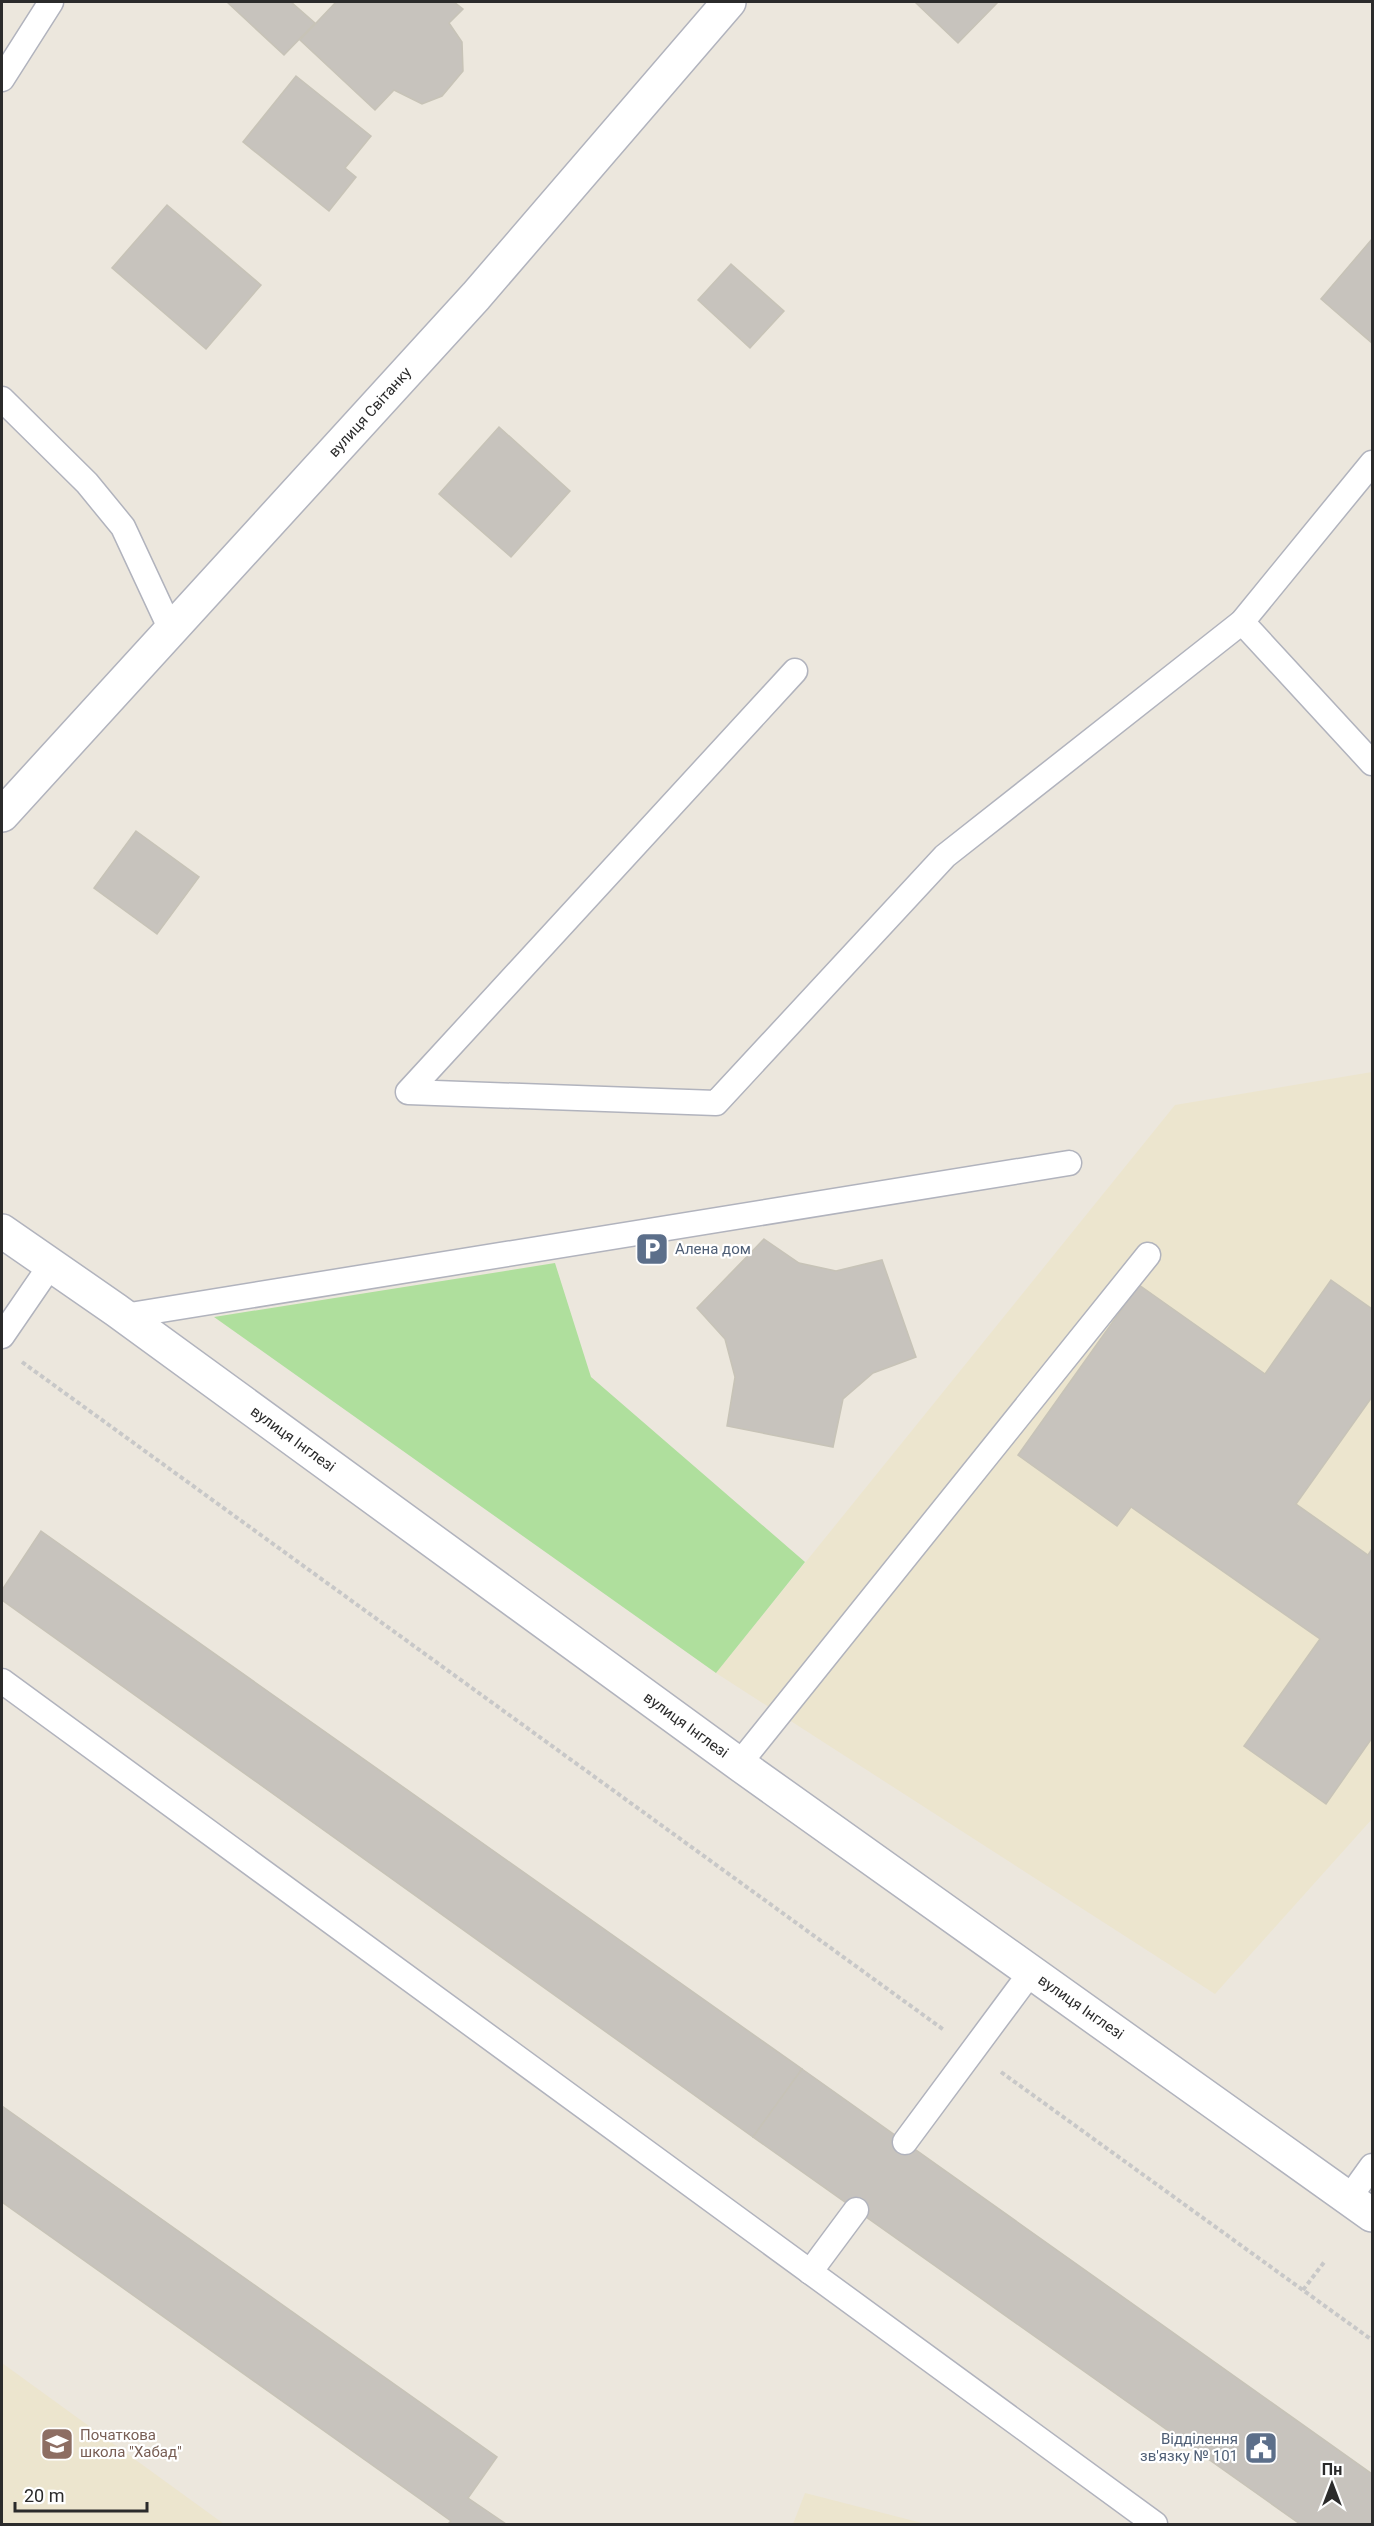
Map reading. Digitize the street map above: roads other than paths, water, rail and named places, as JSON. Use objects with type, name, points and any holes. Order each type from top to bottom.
[{"type":"main road","name":"вулиця Світанку","points":[[2,815],[476,296],[729,2]]},
{"type":"main road","name":"вулиця Інглезі","points":[[2,1231],[124,1316],[740,1764],[1361,2206]]},
{"type":"lane","points":[[2,79],[51,2]]},
{"type":"lane","points":[[2,399],[87,483],[123,527],[171,630]]},
{"type":"lane","points":[[795,671],[408,1092],[716,1103],[945,856],[1242,622],[1372,463]]},
{"type":"lane","points":[[1242,622],[1372,763]]},
{"type":"lane","points":[[124,1316],[1069,1163]]},
{"type":"lane","points":[[740,1764],[1148,1255]]},
{"type":"lane","points":[[2,1336],[50,1266]]},
{"type":"lane","points":[[2,1681],[1155,2524]]},
{"type":"lane","points":[[905,2142],[1030,1972]]},
{"type":"lane","points":[[1361,2206],[1372,2166]]},
{"type":"lane","points":[[810,2272],[856,2210]]},
{"type":"place","name":"Алена дом","points":[[652,1249]]},
{"type":"place","name":"Початкова школа \"Хабад\"","points":[[57,2444]]},
{"type":"place","name":"Відділення зв'язку № 101","points":[[1261,2448]]}]
